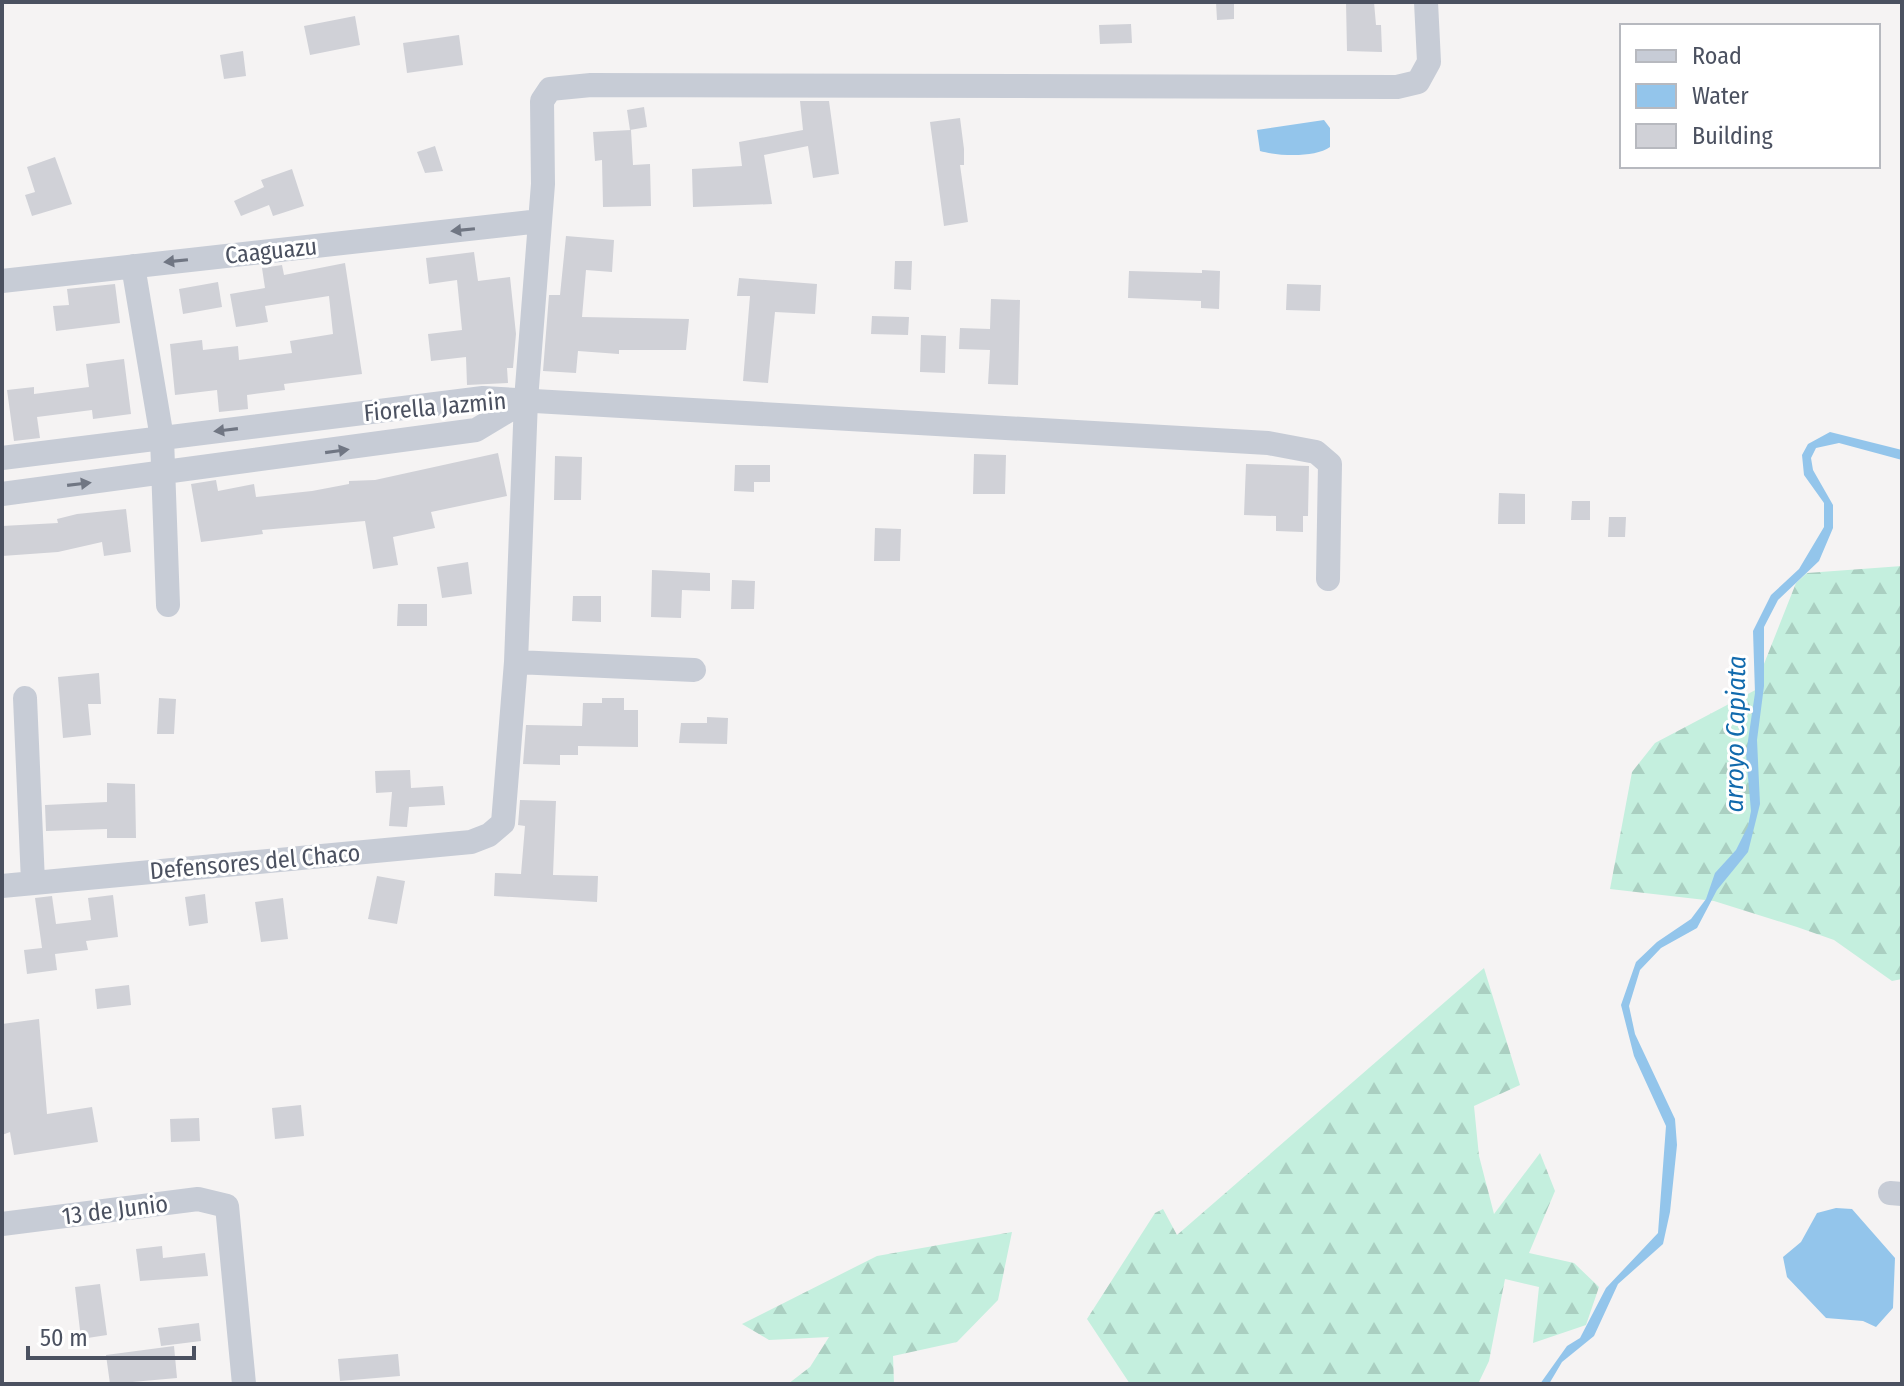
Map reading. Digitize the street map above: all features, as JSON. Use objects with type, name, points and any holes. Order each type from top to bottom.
[{"type":"street","points":[[694,670],[516,662],[526,400],[540,221],[542,101],[550,89],[560,86],[1397,87],[1418,82],[1429,62],[1426,2]]},
{"type":"street","name":"Caaguazu","points":[[2,281],[540,221]]},
{"type":"street","points":[[133,266],[162,438],[168,605]]},
{"type":"street","name":"Fiorella Jazmin","points":[[2,458],[476,399],[526,400]]},
{"type":"street","points":[[526,400],[1268,443],[1316,452],[1330,464],[1328,579]]},
{"type":"street","name":"Fiorella Jazmin","points":[[2,494],[163,475],[476,430],[526,400]]},
{"type":"street","name":"Defensores del Chaco","points":[[2,886],[471,842],[489,835],[503,823],[516,662]]},
{"type":"street","points":[[25,698],[33,882]]},
{"type":"street","name":"13 de Junio","points":[[2,1224],[198,1199],[227,1206],[244,1384]]},
{"type":"green space","points":[[1902,566],[1902,979],[1892,981],[1834,940],[1714,901],[1610,889],[1632,772],[1655,743],[1763,686],[1760,674],[1796,583],[1807,573]]},
{"type":"green space","points":[[1484,968],[1520,1085],[1474,1106],[1479,1156],[1494,1214],[1540,1153],[1555,1191],[1529,1253],[1574,1263],[1599,1287],[1586,1325],[1533,1343],[1539,1287],[1505,1279],[1489,1361],[1478,1384],[1130,1384],[1087,1319],[1155,1213],[1163,1209],[1177,1235]]},
{"type":"green space","points":[[1012,1232],[998,1300],[957,1342],[893,1356],[894,1384],[788,1384],[810,1367],[829,1337],[769,1340],[742,1324],[877,1256]]},
{"type":"water","points":[[1324,120],[1330,128],[1330,147],[1323,151],[1296,155],[1260,151],[1257,130]]},
{"type":"water","points":[[1830,432],[1902,450],[1902,460],[1839,443],[1816,448],[1811,458],[1813,470],[1833,505],[1833,528],[1819,561],[1778,600],[1764,627],[1764,686],[1757,740],[1760,804],[1748,852],[1717,890],[1697,928],[1661,948],[1640,970],[1629,1006],[1635,1034],[1675,1119],[1677,1145],[1670,1212],[1663,1244],[1618,1284],[1594,1336],[1562,1362],[1549,1384],[1540,1384],[1567,1346],[1580,1338],[1606,1288],[1658,1233],[1666,1126],[1634,1056],[1621,1005],[1636,962],[1657,942],[1691,919],[1706,899],[1715,873],[1736,850],[1748,826],[1751,811],[1746,754],[1755,693],[1753,631],[1771,595],[1799,569],[1824,527],[1824,503],[1804,475],[1802,455],[1808,444]]},
{"type":"water","points":[[1836,1208],[1852,1209],[1895,1258],[1893,1308],[1876,1327],[1863,1321],[1826,1318],[1787,1277],[1783,1257],[1801,1242],[1817,1213]]},
{"type":"building","points":[[1216,2],[1234,2],[1234,19],[1217,20]]},
{"type":"building","points":[[1346,2],[1374,2],[1376,25],[1381,25],[1382,52],[1347,51]]},
{"type":"building","points":[[355,16],[360,45],[310,55],[304,26]]},
{"type":"building","points":[[1131,24],[1132,43],[1100,44],[1099,25]]},
{"type":"building","points":[[459,35],[463,65],[407,73],[403,43]]},
{"type":"building","points":[[243,51],[246,76],[224,79],[220,55]]},
{"type":"building","points":[[800,101],[829,101],[839,174],[813,178],[808,146],[764,155],[772,204],[693,207],[692,169],[742,166],[739,142],[803,130]]},
{"type":"building","points":[[644,107],[647,127],[630,130],[627,110]]},
{"type":"building","points":[[960,118],[964,165],[960,165],[968,222],[944,226],[930,122]]},
{"type":"building","points":[[631,130],[633,165],[650,164],[651,206],[603,207],[602,160],[595,161],[593,132]]},
{"type":"building","points":[[435,146],[443,171],[425,173],[417,152]]},
{"type":"building","points":[[55,157],[72,204],[32,216],[25,195],[35,192],[27,167]]},
{"type":"building","points":[[292,169],[304,206],[273,216],[269,205],[241,216],[234,201],[264,187],[261,180]]},
{"type":"building","points":[[566,236],[614,240],[612,272],[586,270],[582,317],[689,319],[686,350],[619,350],[619,354],[578,351],[576,373],[543,371],[549,295],[560,295]]},
{"type":"building","points":[[474,252],[478,281],[510,277],[516,334],[513,368],[507,368],[508,383],[467,385],[466,357],[431,361],[428,334],[462,330],[457,280],[429,284],[426,258]]},
{"type":"building","points":[[895,261],[912,261],[911,290],[894,289]]},
{"type":"building","points":[[345,263],[362,374],[284,384],[285,390],[247,395],[248,409],[219,412],[217,390],[175,395],[170,344],[202,340],[203,350],[238,346],[239,360],[292,353],[290,341],[333,334],[329,296],[265,306],[268,322],[236,327],[230,294],[265,288],[262,268],[282,265],[284,275]]},
{"type":"building","points":[[1202,270],[1220,271],[1219,309],[1201,308],[1201,301],[1128,298],[1129,271],[1202,273]]},
{"type":"building","points":[[739,278],[817,284],[815,314],[775,312],[768,383],[743,381],[750,296],[737,296]]},
{"type":"building","points":[[218,282],[222,307],[183,314],[179,289]]},
{"type":"building","points":[[115,284],[120,323],[56,331],[53,306],[69,305],[67,289]]},
{"type":"building","points":[[1287,284],[1321,285],[1320,311],[1286,310]]},
{"type":"building","points":[[991,299],[1020,300],[1018,385],[988,384],[990,350],[959,349],[960,328],[990,329]]},
{"type":"building","points":[[872,316],[909,317],[908,335],[871,334]]},
{"type":"building","points":[[921,335],[946,336],[945,373],[920,372]]},
{"type":"building","points":[[124,359],[131,414],[93,419],[92,410],[37,417],[40,438],[14,441],[7,390],[34,387],[34,394],[89,387],[86,364]]},
{"type":"building","points":[[498,453],[507,496],[431,512],[435,528],[393,537],[398,565],[373,569],[365,521],[262,530],[263,534],[201,542],[191,484],[216,480],[218,491],[254,484],[256,497],[312,491],[349,484],[349,481],[375,480]]},
{"type":"building","points":[[974,454],[1006,455],[1005,494],[973,494]]},
{"type":"building","points":[[555,456],[582,457],[581,500],[554,500]]},
{"type":"building","points":[[1246,464],[1309,466],[1308,516],[1303,516],[1303,532],[1276,531],[1276,516],[1244,515]]},
{"type":"building","points":[[735,465],[770,465],[770,482],[754,482],[754,492],[734,491]]},
{"type":"building","points":[[1499,493],[1525,494],[1525,524],[1498,524]]},
{"type":"building","points":[[1572,501],[1590,501],[1590,520],[1571,520]]},
{"type":"building","points":[[126,509],[131,552],[104,556],[102,542],[58,552],[2,556],[2,526],[58,523],[57,519],[77,514]]},
{"type":"building","points":[[1609,517],[1626,517],[1625,537],[1608,537]]},
{"type":"building","points":[[875,528],[901,529],[900,561],[874,561]]},
{"type":"building","points":[[468,562],[472,594],[442,598],[437,567]]},
{"type":"building","points":[[652,570],[710,573],[710,591],[682,590],[681,618],[651,617]]},
{"type":"building","points":[[732,580],[755,581],[754,609],[731,609]]},
{"type":"building","points":[[573,596],[601,596],[601,622],[572,621]]},
{"type":"building","points":[[398,604],[427,604],[427,626],[397,626]]},
{"type":"building","points":[[99,673],[101,704],[88,704],[91,735],[63,738],[58,677]]},
{"type":"building","points":[[159,698],[176,699],[174,734],[157,734]]},
{"type":"building","points":[[602,698],[624,698],[624,710],[638,710],[638,747],[578,746],[578,755],[560,755],[560,765],[523,764],[526,725],[582,726],[583,703],[602,703]]},
{"type":"building","points":[[707,717],[728,718],[727,744],[679,743],[681,723],[707,723]]},
{"type":"building","points":[[410,770],[411,788],[443,786],[445,805],[409,807],[407,827],[389,826],[392,792],[376,793],[375,771]]},
{"type":"building","points":[[107,783],[135,784],[136,838],[107,838],[107,829],[46,831],[45,805],[107,802]]},
{"type":"building","points":[[520,800],[556,801],[553,875],[598,876],[597,902],[494,896],[495,873],[521,874],[525,826],[518,825]]},
{"type":"building","points":[[377,876],[405,881],[397,924],[368,919]]},
{"type":"building","points":[[205,894],[208,923],[189,926],[185,897]]},
{"type":"building","points":[[113,895],[118,937],[86,941],[88,950],[55,954],[57,970],[27,974],[24,950],[42,948],[35,898],[52,896],[56,924],[91,920],[88,898]]},
{"type":"building","points":[[283,898],[288,939],[261,942],[255,902]]},
{"type":"building","points":[[129,985],[131,1005],[97,1009],[95,989]]},
{"type":"building","points":[[39,1019],[47,1114],[92,1107],[98,1142],[14,1155],[10,1132],[2,1135],[2,1024]]},
{"type":"building","points":[[301,1105],[304,1136],[275,1139],[272,1108]]},
{"type":"building","points":[[199,1118],[200,1141],[171,1142],[170,1119]]},
{"type":"building","points":[[162,1246],[163,1258],[205,1253],[208,1276],[140,1281],[136,1249]]},
{"type":"building","points":[[100,1284],[107,1335],[81,1339],[75,1287]]},
{"type":"building","points":[[199,1323],[201,1341],[161,1346],[158,1328]]},
{"type":"building","points":[[174,1346],[177,1378],[110,1384],[106,1355]]},
{"type":"building","points":[[398,1354],[400,1376],[340,1381],[338,1359]]},
{"type":"water label","name":"arroyo Capiata","points":[[1735,734]]}]
